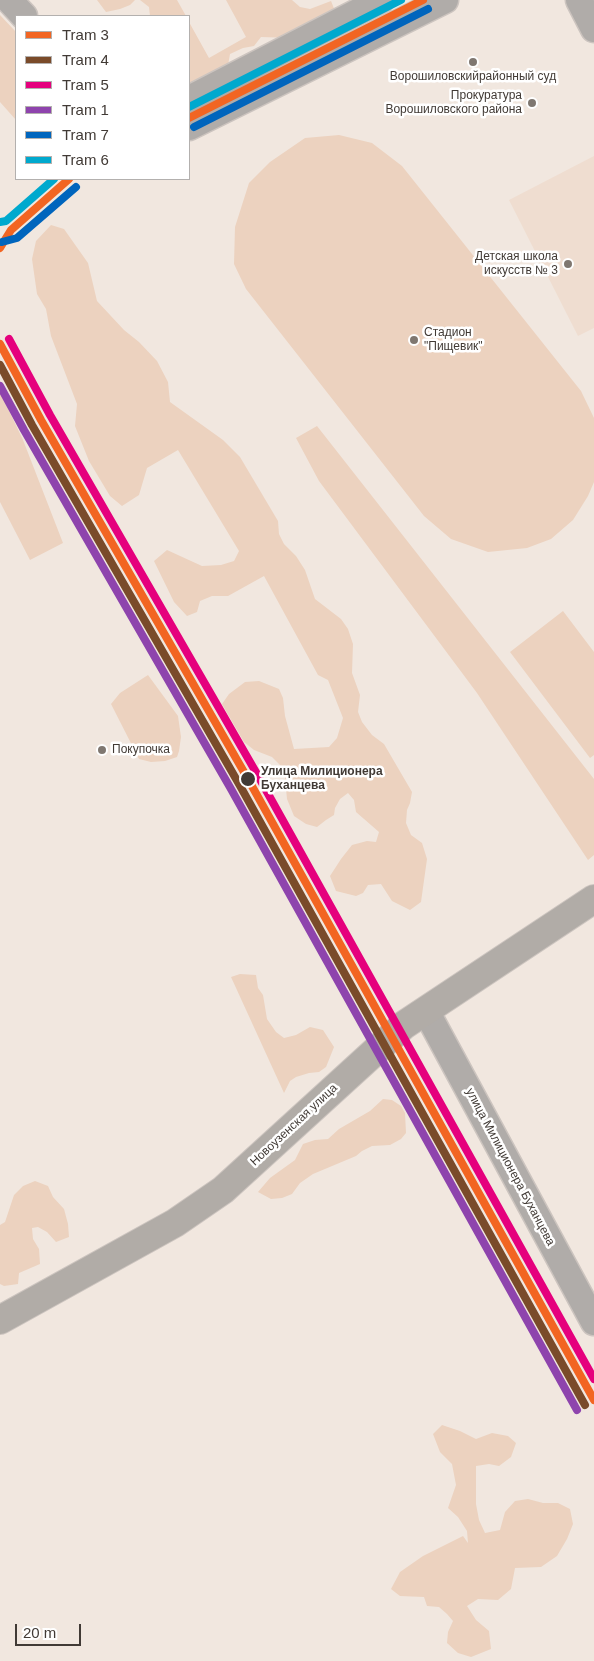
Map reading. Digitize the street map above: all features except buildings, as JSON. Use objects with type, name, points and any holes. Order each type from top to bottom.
[{"type":"street","points":[[9,0],[23,15]]},
{"type":"street","points":[[190,98],[381,0]]},
{"type":"street","points":[[190,127],[445,0]]},
{"type":"street","points":[[579,0],[594,29]]},
{"type":"street","name":"Новоузенская улица","points":[[0,1320],[175,1223],[223,1190],[404,1025],[585,905]]},
{"type":"street","name":"улица Милиционера Буханцева","points":[[426,1011],[594,1322]]},
{"type":"shaded area","points":[[97,0],[135,0],[130,5],[106,12]]},
{"type":"shaded area","points":[[140,0],[177,0],[185,15],[150,15],[149,7]]},
{"type":"shaded area","points":[[226,0],[292,0],[300,7],[310,9],[331,1],[335,11],[292,38],[261,37],[254,46],[243,48],[230,54],[227,71],[190,90],[190,24],[209,58],[246,37]]},
{"type":"shaded area","points":[[0,15],[15,31],[15,119],[0,102]]},
{"type":"shaded area","name":"Стадион \"Пищевик\"","points":[[339,135],[372,143],[402,166],[581,391],[594,418],[594,482],[588,496],[573,520],[551,539],[527,548],[488,552],[451,539],[424,516],[246,289],[234,264],[235,227],[249,183],[270,162],[305,138]]},
{"type":"shaded area","name":"Детская школа искусств № 3","points":[[594,156],[594,328],[578,336],[509,200]]},
{"type":"shaded area","points":[[51,225],[64,229],[88,263],[97,301],[157,361],[168,382],[170,402],[223,440],[240,457],[278,521],[279,534],[284,544],[296,556],[305,570],[315,599],[341,619],[348,629],[353,644],[352,673],[360,695],[358,712],[362,722],[372,735],[384,744],[412,792],[406,823],[411,835],[422,843],[427,859],[421,902],[410,910],[392,901],[381,884],[368,885],[363,893],[356,896],[336,891],[330,876],[341,859],[352,845],[367,841],[376,842],[379,832],[356,812],[354,800],[348,793],[340,799],[335,808],[334,815],[317,827],[306,824],[294,816],[287,799],[285,778],[280,765],[272,757],[254,750],[244,742],[222,704],[229,694],[245,682],[259,681],[279,689],[283,698],[285,716],[294,749],[329,747],[337,738],[343,718],[328,680],[318,675],[264,576],[228,596],[212,596],[200,601],[197,612],[187,616],[174,602],[154,561],[167,550],[202,566],[221,565],[234,561],[239,551],[178,450],[147,468],[139,495],[122,506],[110,496],[89,461],[75,426],[77,404],[51,336],[46,309],[37,294],[32,259],[36,241]]},
{"type":"shaded area","points":[[0,392],[23,440],[63,543],[30,560],[0,502]]},
{"type":"shaded area","points":[[317,426],[594,779],[594,855],[588,860],[477,693],[319,481],[296,438]]},
{"type":"shaded area","points":[[563,611],[594,652],[594,755],[590,758],[510,652]]},
{"type":"shaded area","points":[[148,675],[178,716],[181,737],[179,751],[177,757],[165,761],[151,762],[139,759],[111,704],[120,693]]},
{"type":"shaded area","points":[[240,974],[256,975],[258,988],[263,995],[267,1019],[276,1032],[284,1038],[296,1035],[310,1027],[323,1030],[334,1047],[326,1067],[319,1072],[296,1077],[290,1081],[284,1093],[231,977]]},
{"type":"shaded area","points":[[383,1099],[392,1100],[401,1106],[405,1113],[406,1133],[401,1139],[390,1145],[372,1146],[356,1156],[313,1174],[300,1183],[292,1194],[282,1198],[271,1199],[258,1192],[270,1178],[295,1160],[303,1144],[315,1140],[328,1139],[339,1129],[370,1111]]},
{"type":"shaded area","points":[[35,1181],[48,1186],[53,1197],[64,1209],[69,1237],[56,1242],[47,1232],[38,1227],[32,1228],[33,1239],[39,1249],[40,1264],[19,1273],[18,1284],[4,1286],[0,1284],[0,1225],[5,1222],[14,1195],[23,1186]]},
{"type":"shaded area","points":[[442,1425],[476,1439],[492,1433],[508,1436],[516,1443],[511,1457],[499,1466],[489,1464],[476,1466],[476,1504],[479,1520],[485,1533],[500,1530],[505,1512],[515,1501],[528,1499],[543,1503],[558,1503],[570,1509],[573,1524],[557,1556],[541,1567],[515,1568],[511,1589],[498,1600],[478,1599],[467,1606],[476,1620],[489,1631],[491,1649],[471,1657],[458,1653],[447,1643],[448,1632],[453,1621],[439,1607],[427,1606],[424,1597],[400,1596],[391,1589],[400,1572],[423,1556],[463,1536],[468,1543],[467,1531],[458,1517],[448,1508],[456,1485],[452,1464],[440,1452],[433,1434]]},
{"type":"tram line","name":"6","points":[[190,106],[401,0]]},
{"type":"tram line","name":"3","points":[[190,117],[423,0]]},
{"type":"tram line","name":"7","points":[[194,127],[428,9]]},
{"type":"tram line","name":"6","points":[[0,222],[6,221],[53,180]]},
{"type":"tram line","name":"3","points":[[0,248],[11,230],[68,180]]},
{"type":"tram line","name":"7","points":[[2,242],[17,238],[76,187]]},
{"type":"tram line","name":"5","points":[[9,339],[50,415],[257,774],[594,1379]]},
{"type":"tram line","name":"3","points":[[0,344],[41,420],[248,779],[594,1400]]},
{"type":"tram line","name":"4","points":[[0,365],[32,425],[239,784],[585,1405]]},
{"type":"tram line","name":"1","points":[[0,386],[231,789],[577,1410]]},
{"type":"place","name":"Ворошиловскийрайонный суд","points":[[473,62]]},
{"type":"place","name":"Прокуратура Ворошиловского района","points":[[532,103]]},
{"type":"place","name":"Детская школа искусств № 3","points":[[568,264]]},
{"type":"place","name":"Стадион \"Пищевик\"","points":[[414,340]]},
{"type":"place","name":"Покупочка","points":[[102,750]]},
{"type":"place","name":"Улица Милиционера Буханцева","points":[[248,779]]}]
